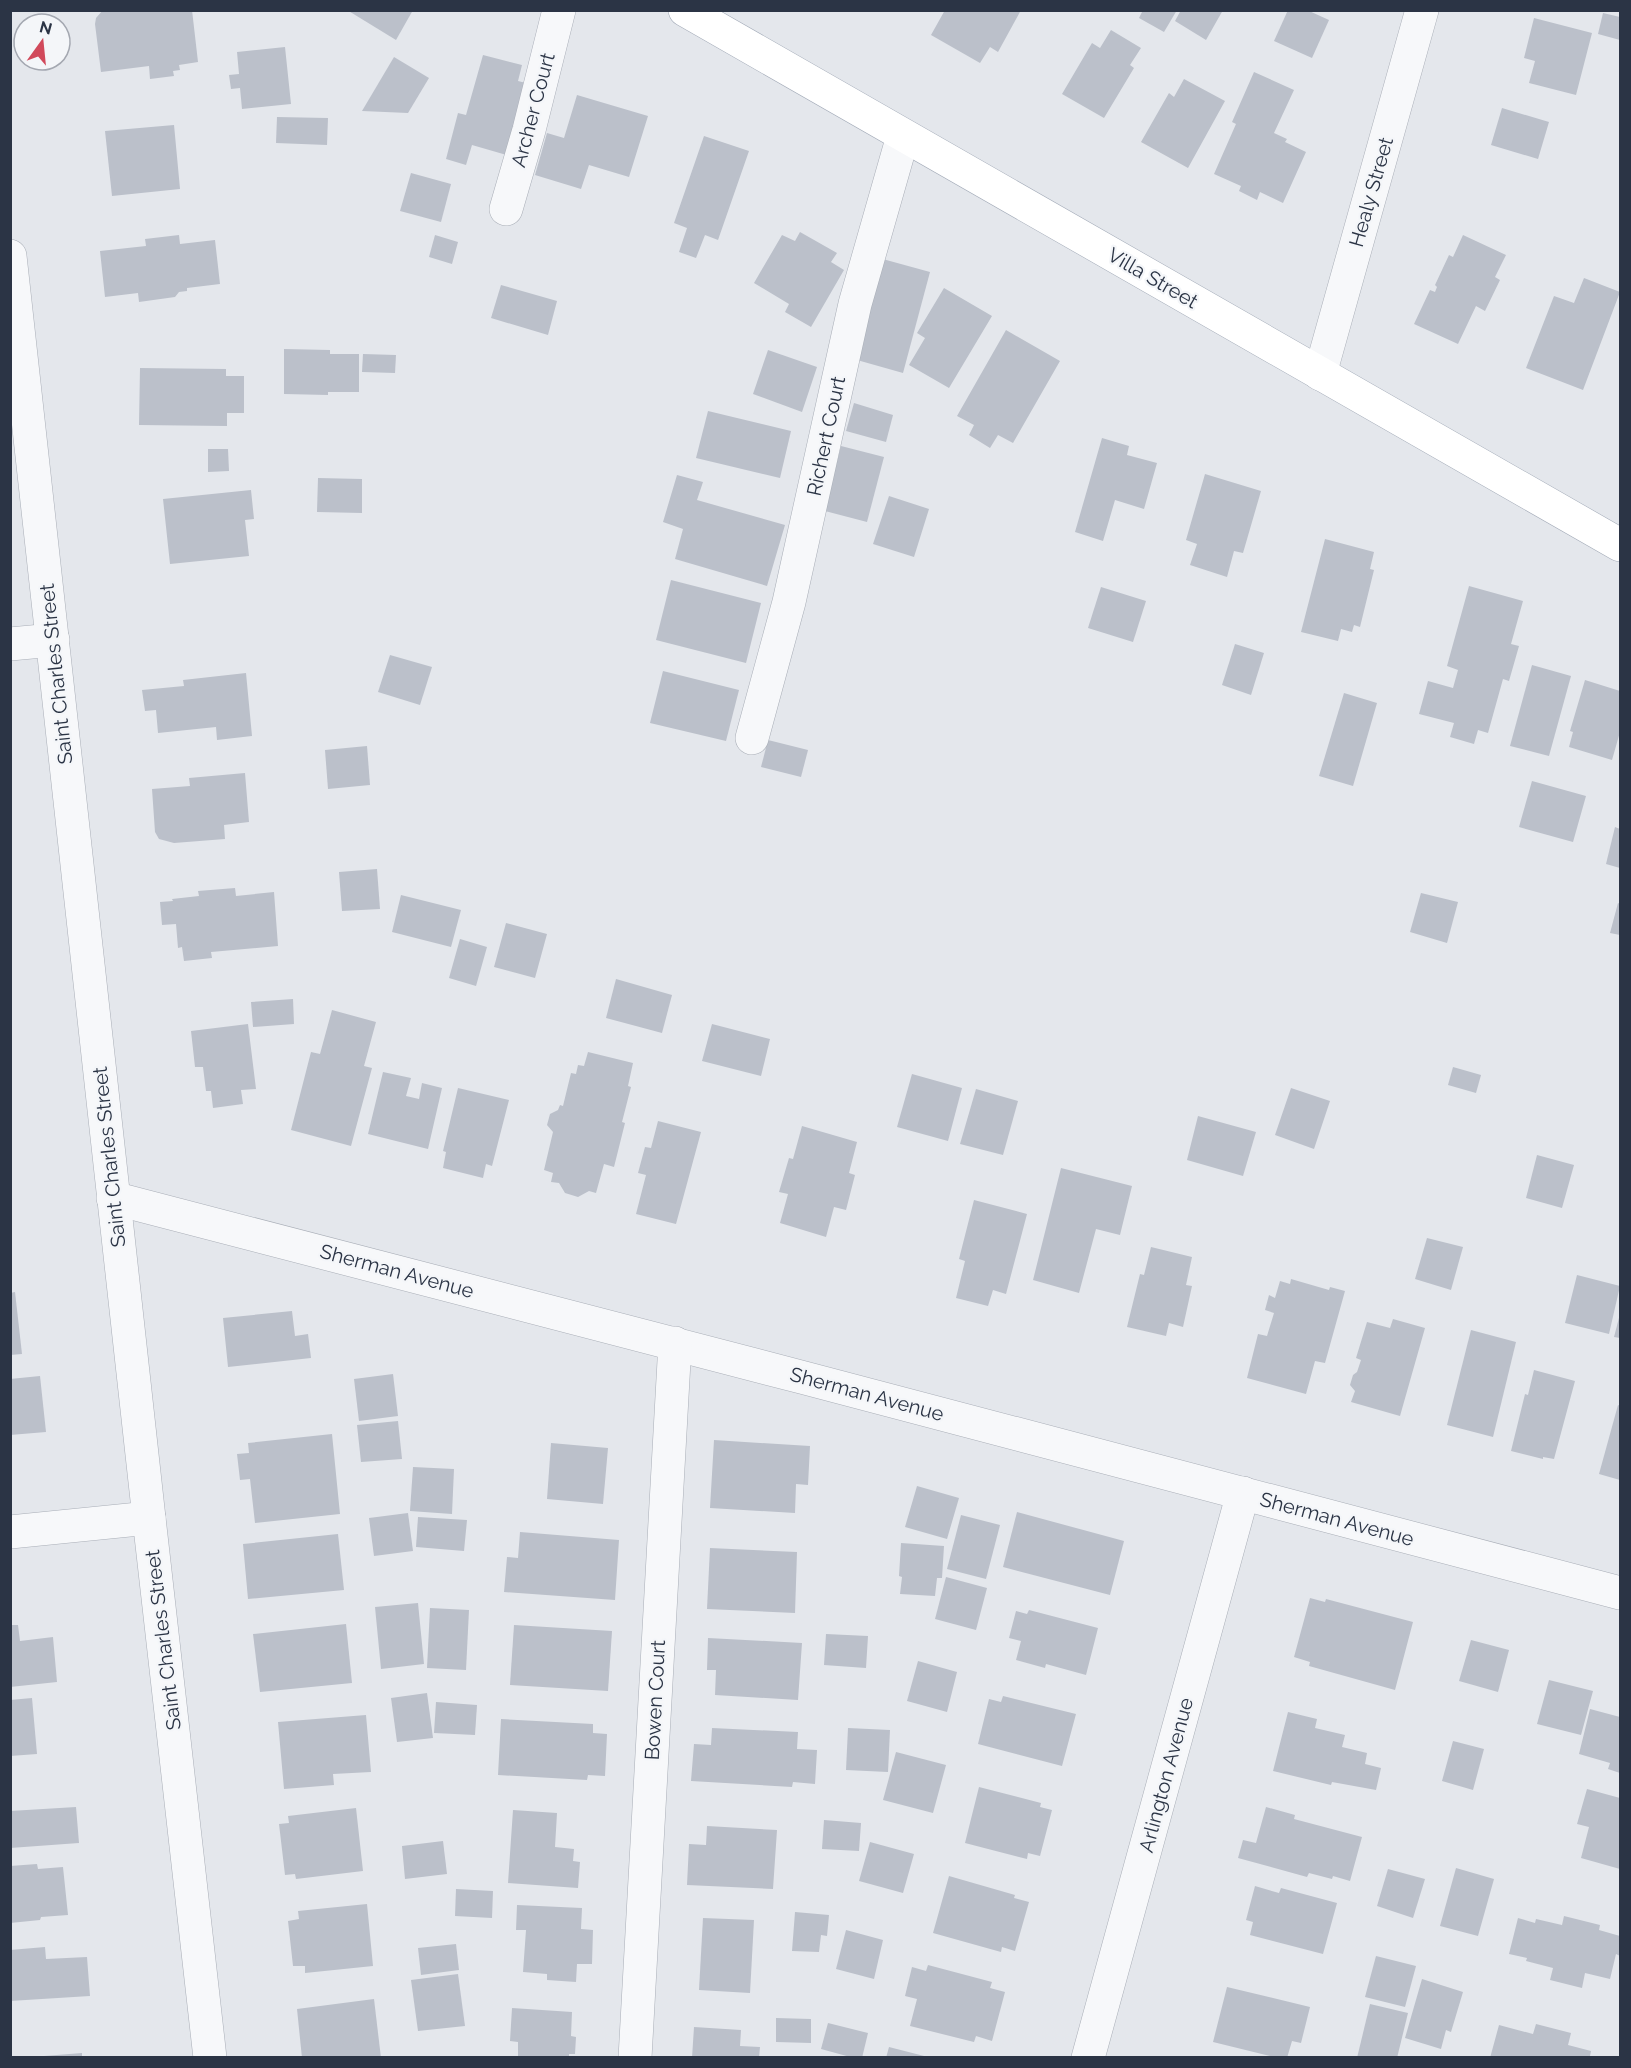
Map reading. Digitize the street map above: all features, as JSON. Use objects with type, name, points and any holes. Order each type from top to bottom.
[{"type":"main road","name":"Villa Street","points":[[685,10],[1620,545]]},
{"type":"street","name":"Archer Court","points":[[506,209],[529,130],[559,10]]},
{"type":"street","name":"Healy Street","points":[[1320,374],[1422,10]]},
{"type":"street","name":"Richert Court","points":[[752,738],[789,602],[855,304],[903,136]]},
{"type":"street","name":"Saint Charles Street","points":[[10,256],[13,312],[53,640],[148,1518],[210,2058]]},
{"type":"street","points":[[10,644],[53,640]]},
{"type":"street","name":"Sherman Avenue","points":[[113,1198],[675,1343],[1620,1593]]},
{"type":"street","name":"Bowen Court","points":[[634,2058],[675,1343]]},
{"type":"street","name":"Arlington Avenue","points":[[1088,2058],[1243,1494]]},
{"type":"street","points":[[10,1532],[148,1518]]},
{"type":"building","points":[[103,10],[192,10],[198,62],[179,65],[180,70],[173,71],[174,76],[150,79],[149,66],[101,72],[95,24],[96,18]]},
{"type":"building","points":[[347,10],[413,10],[396,40]]},
{"type":"building","points":[[945,10],[1021,10],[998,52],[990,47],[980,63],[931,35]]},
{"type":"building","points":[[1143,10],[1177,10],[1164,32],[1139,18]]},
{"type":"building","points":[[1181,10],[1223,10],[1206,40],[1175,21]]},
{"type":"building","points":[[1288,10],[1307,10],[1329,20],[1312,58],[1274,41]]},
{"type":"building","points":[[1603,13],[1620,17],[1620,40],[1598,34]]},
{"type":"building","points":[[1534,18],[1592,33],[1576,95],[1529,83],[1535,61],[1524,58]]},
{"type":"building","points":[[1111,30],[1141,48],[1130,65],[1134,68],[1104,118],[1062,94],[1092,43],[1100,48]]},
{"type":"building","points":[[285,47],[291,104],[242,109],[240,88],[231,89],[229,75],[239,74],[237,52]]},
{"type":"building","points":[[483,55],[522,65],[518,81],[530,84],[510,156],[472,145],[466,165],[446,159],[458,113],[466,115]]},
{"type":"building","points":[[394,57],[429,78],[408,113],[362,111]]},
{"type":"building","points":[[1254,72],[1294,90],[1274,133],[1287,139],[1285,142],[1306,152],[1283,203],[1260,192],[1257,200],[1239,191],[1241,186],[1214,174],[1236,124],[1232,122]]},
{"type":"building","points":[[1184,79],[1225,101],[1188,168],[1141,142],[1169,93],[1174,97]]},
{"type":"building","points":[[577,95],[648,116],[629,177],[589,165],[581,189],[535,175],[547,133],[564,138]]},
{"type":"building","points":[[1502,108],[1549,122],[1538,159],[1491,145]]},
{"type":"building","points":[[277,117],[328,118],[327,145],[276,143]]},
{"type":"building","points":[[174,125],[180,189],[112,196],[105,131]]},
{"type":"building","points":[[704,136],[749,151],[718,240],[705,235],[696,258],[679,252],[687,228],[674,223]]},
{"type":"building","points":[[411,173],[451,184],[441,222],[400,211]]},
{"type":"building","points":[[800,232],[837,253],[831,262],[844,270],[811,327],[785,312],[789,304],[754,283],[782,235],[795,241]]},
{"type":"building","points":[[179,235],[180,244],[215,240],[220,284],[187,288],[187,291],[179,292],[175,297],[139,302],[138,293],[105,297],[100,251],[146,246],[145,239]]},
{"type":"building","points":[[435,235],[458,242],[452,264],[429,257]]},
{"type":"building","points":[[1463,235],[1506,255],[1495,277],[1500,280],[1485,311],[1476,306],[1458,344],[1414,324],[1430,290],[1435,292],[1437,287],[1435,285],[1449,255],[1453,257]]},
{"type":"building","points":[[879,258],[930,272],[903,373],[857,360]]},
{"type":"building","points":[[1584,278],[1620,292],[1583,390],[1526,368],[1554,296],[1574,303]]},
{"type":"building","points":[[501,285],[557,301],[548,335],[491,318]]},
{"type":"building","points":[[944,288],[992,316],[949,388],[909,365],[925,338],[917,333]]},
{"type":"building","points":[[1006,330],[1060,361],[1013,443],[998,435],[990,448],[969,435],[974,425],[957,416]]},
{"type":"building","points":[[284,349],[330,350],[330,354],[359,354],[359,392],[328,392],[328,395],[284,394]]},
{"type":"building","points":[[768,350],[817,367],[802,412],[753,394]]},
{"type":"building","points":[[363,354],[396,355],[395,373],[362,372]]},
{"type":"building","points":[[140,368],[226,369],[226,376],[244,376],[244,413],[227,413],[227,426],[139,425]]},
{"type":"building","points":[[854,403],[893,415],[886,442],[846,431]]},
{"type":"building","points":[[708,411],[791,431],[780,478],[696,458]]},
{"type":"building","points":[[1102,438],[1129,446],[1127,455],[1157,463],[1144,509],[1115,500],[1103,541],[1075,532]]},
{"type":"building","points":[[841,446],[884,457],[867,522],[825,511]]},
{"type":"building","points":[[208,449],[228,449],[229,471],[208,472]]},
{"type":"building","points":[[1205,474],[1261,491],[1243,553],[1234,551],[1227,577],[1190,565],[1197,544],[1186,540]]},
{"type":"building","points":[[677,475],[703,482],[697,500],[785,525],[767,586],[675,559],[683,529],[663,522]]},
{"type":"building","points":[[318,478],[362,479],[362,513],[317,512]]},
{"type":"building","points":[[251,490],[254,519],[245,520],[249,556],[170,564],[163,499]]},
{"type":"building","points":[[889,496],[929,509],[914,557],[873,544]]},
{"type":"building","points":[[1325,539],[1374,552],[1370,569],[1374,570],[1360,627],[1354,625],[1352,632],[1341,629],[1338,641],[1301,632]]},
{"type":"building","points":[[671,580],[761,603],[746,663],[656,640]]},
{"type":"building","points":[[1469,586],[1523,601],[1511,644],[1519,646],[1509,681],[1503,679],[1488,733],[1478,730],[1474,744],[1450,737],[1454,723],[1419,714],[1428,681],[1453,688],[1458,670],[1447,666]]},
{"type":"building","points":[[1101,587],[1146,601],[1133,642],[1088,628]]},
{"type":"building","points":[[1235,644],[1264,653],[1251,695],[1222,685]]},
{"type":"building","points":[[390,655],[432,667],[420,705],[378,692]]},
{"type":"building","points":[[1532,665],[1571,676],[1549,756],[1510,746]]},
{"type":"building","points":[[663,671],[739,690],[726,741],[650,723]]},
{"type":"building","points":[[246,673],[252,736],[217,740],[216,727],[158,733],[156,710],[145,711],[142,690],[184,686],[183,680]]},
{"type":"building","points":[[1585,680],[1620,691],[1620,732],[1612,760],[1569,747],[1573,732],[1570,731]]},
{"type":"building","points":[[1344,693],[1377,703],[1353,786],[1319,776]]},
{"type":"building","points":[[768,740],[808,750],[801,777],[761,767]]},
{"type":"building","points":[[367,746],[370,785],[328,789],[325,750]]},
{"type":"building","points":[[245,773],[249,822],[224,825],[225,839],[174,843],[159,839],[155,832],[152,789],[190,786],[189,778]]},
{"type":"building","points":[[1532,781],[1586,796],[1573,842],[1519,827]]},
{"type":"building","points":[[1615,827],[1620,829],[1620,868],[1606,864]]},
{"type":"building","points":[[377,869],[380,909],[342,911],[339,872]]},
{"type":"building","points":[[235,888],[236,896],[274,892],[278,946],[211,952],[212,958],[184,961],[182,947],[178,948],[176,924],[162,925],[160,902],[199,896],[198,891]]},
{"type":"building","points":[[1421,893],[1458,902],[1447,943],[1410,932]]},
{"type":"building","points":[[401,895],[461,910],[451,947],[392,932]]},
{"type":"building","points":[[1618,903],[1620,904],[1620,935],[1610,933]]},
{"type":"building","points":[[506,923],[547,934],[535,978],[494,967]]},
{"type":"building","points":[[460,939],[487,947],[476,986],[449,978]]},
{"type":"building","points":[[616,979],[672,995],[662,1033],[606,1018]]},
{"type":"building","points":[[293,999],[294,1024],[253,1027],[251,1002]]},
{"type":"building","points":[[332,1010],[376,1022],[364,1066],[372,1068],[351,1146],[291,1130],[311,1052],[320,1054]]},
{"type":"building","points":[[248,1024],[256,1089],[241,1090],[243,1104],[213,1108],[211,1091],[206,1091],[203,1067],[195,1067],[191,1031]]},
{"type":"building","points":[[712,1024],[770,1039],[761,1076],[702,1061]]},
{"type":"building","points":[[588,1052],[633,1063],[628,1086],[631,1087],[622,1122],[625,1123],[614,1167],[604,1164],[596,1193],[589,1191],[578,1197],[565,1193],[559,1183],[551,1182],[553,1173],[544,1170],[553,1132],[547,1125],[550,1114],[558,1110],[560,1105],[563,1106],[571,1073],[576,1074],[578,1065],[584,1066]]},
{"type":"building","points":[[1453,1067],[1481,1075],[1476,1093],[1448,1085]]},
{"type":"building","points":[[383,1072],[411,1078],[406,1096],[419,1099],[422,1083],[442,1088],[428,1149],[368,1134]]},
{"type":"building","points":[[912,1074],[962,1088],[948,1141],[897,1127]]},
{"type":"building","points":[[458,1088],[509,1100],[492,1166],[486,1164],[483,1178],[443,1168],[446,1152],[443,1151]]},
{"type":"building","points":[[1291,1088],[1330,1101],[1314,1149],[1275,1135]]},
{"type":"building","points":[[976,1089],[1018,1101],[1003,1155],[960,1144]]},
{"type":"building","points":[[1198,1116],[1256,1132],[1243,1176],[1187,1160]]},
{"type":"building","points":[[658,1121],[701,1132],[676,1224],[636,1214],[646,1175],[638,1173],[645,1147],[651,1148]]},
{"type":"building","points":[[802,1126],[857,1142],[849,1173],[855,1175],[846,1210],[834,1207],[826,1237],[780,1223],[788,1194],[779,1192],[789,1158],[793,1159]]},
{"type":"building","points":[[1537,1155],[1574,1165],[1562,1208],[1526,1198]]},
{"type":"building","points":[[1061,1168],[1132,1186],[1120,1235],[1096,1229],[1079,1293],[1033,1280]]},
{"type":"building","points":[[974,1200],[1027,1214],[1006,1294],[993,1290],[988,1306],[956,1298],[965,1261],[959,1259]]},
{"type":"building","points":[[1427,1238],[1463,1247],[1451,1290],[1415,1279]]},
{"type":"building","points":[[1151,1247],[1192,1257],[1186,1285],[1192,1286],[1183,1327],[1169,1323],[1166,1336],[1127,1327],[1140,1274],[1144,1275]]},
{"type":"building","points":[[1577,1275],[1620,1286],[1609,1334],[1565,1323]]},
{"type":"building","points":[[1291,1279],[1329,1290],[1330,1287],[1345,1291],[1325,1363],[1315,1361],[1306,1394],[1247,1378],[1258,1334],[1267,1336],[1274,1313],[1265,1310],[1269,1295],[1275,1298],[1280,1281],[1290,1284]]},
{"type":"building","points":[[15,1292],[22,1354],[10,1355],[10,1293]]},
{"type":"building","points":[[292,1311],[295,1336],[308,1334],[311,1358],[228,1367],[223,1318]]},
{"type":"building","points":[[1620,1314],[1620,1338],[1614,1337]]},
{"type":"building","points":[[1393,1319],[1425,1328],[1400,1416],[1351,1402],[1355,1391],[1350,1385],[1361,1360],[1356,1358],[1367,1322],[1390,1328]]},
{"type":"building","points":[[1471,1330],[1516,1342],[1493,1437],[1447,1425]]},
{"type":"building","points":[[1534,1370],[1575,1381],[1554,1459],[1543,1457],[1543,1459],[1511,1451],[1525,1394],[1528,1395]]},
{"type":"building","points":[[393,1374],[398,1416],[359,1421],[354,1379]]},
{"type":"building","points":[[40,1376],[46,1432],[10,1435],[10,1379]]},
{"type":"building","points":[[1618,1405],[1620,1406],[1620,1480],[1599,1474]]},
{"type":"building","points":[[398,1421],[402,1459],[361,1462],[357,1425]]},
{"type":"building","points":[[332,1434],[340,1514],[255,1523],[250,1479],[240,1480],[237,1454],[249,1453],[248,1443]]},
{"type":"building","points":[[714,1440],[810,1446],[808,1485],[796,1484],[795,1513],[710,1508]]},
{"type":"building","points":[[551,1443],[608,1448],[603,1504],[547,1499]]},
{"type":"building","points":[[413,1467],[454,1469],[452,1514],[410,1511]]},
{"type":"building","points":[[917,1486],[959,1498],[947,1539],[905,1527]]},
{"type":"building","points":[[1017,1512],[1124,1541],[1110,1595],[1003,1567]]},
{"type":"building","points":[[408,1513],[413,1551],[374,1556],[369,1518]]},
{"type":"building","points":[[961,1515],[1000,1525],[986,1579],[947,1569]]},
{"type":"building","points":[[418,1517],[467,1520],[464,1551],[416,1547]]},
{"type":"building","points":[[520,1532],[619,1540],[615,1600],[504,1592],[507,1557],[518,1558]]},
{"type":"building","points":[[338,1534],[344,1590],[248,1599],[243,1544]]},
{"type":"building","points":[[901,1543],[944,1546],[942,1578],[937,1578],[935,1596],[900,1594]]},
{"type":"building","points":[[710,1548],[797,1552],[795,1613],[707,1609]]},
{"type":"building","points":[[946,1577],[987,1588],[976,1630],[935,1619]]},
{"type":"building","points":[[1310,1598],[1325,1602],[1326,1599],[1413,1622],[1395,1690],[1309,1666],[1310,1662],[1294,1657]]},
{"type":"building","points":[[418,1603],[424,1664],[381,1669],[375,1607]]},
{"type":"building","points":[[430,1608],[469,1610],[466,1670],[427,1668]]},
{"type":"building","points":[[1029,1610],[1098,1628],[1086,1675],[1046,1664],[1045,1668],[1016,1660],[1021,1641],[1009,1638],[1016,1611],[1027,1614]]},
{"type":"building","points":[[346,1624],[352,1683],[260,1692],[253,1634]]},
{"type":"building","points":[[10,1625],[18,1625],[20,1641],[53,1637],[57,1682],[10,1687]]},
{"type":"building","points":[[514,1625],[612,1631],[608,1691],[510,1685]]},
{"type":"building","points":[[826,1634],[868,1636],[866,1668],[824,1665]]},
{"type":"building","points":[[708,1638],[802,1643],[798,1700],[715,1695],[716,1670],[707,1670]]},
{"type":"building","points":[[1471,1640],[1509,1650],[1498,1692],[1459,1681]]},
{"type":"building","points":[[918,1661],[957,1672],[947,1712],[907,1701]]},
{"type":"building","points":[[1549,1680],[1593,1691],[1581,1735],[1537,1724]]},
{"type":"building","points":[[427,1693],[433,1738],[397,1742],[391,1698]]},
{"type":"building","points":[[1003,1696],[1076,1714],[1062,1766],[978,1744],[989,1699],[1001,1702]]},
{"type":"building","points":[[32,1698],[37,1754],[10,1756],[10,1700]]},
{"type":"building","points":[[436,1702],[477,1705],[475,1735],[434,1733]]},
{"type":"building","points":[[1590,1709],[1620,1717],[1620,1773],[1608,1769],[1610,1763],[1579,1754]]},
{"type":"building","points":[[1288,1712],[1317,1719],[1315,1728],[1345,1735],[1342,1747],[1367,1753],[1365,1764],[1381,1768],[1376,1790],[1332,1782],[1331,1785],[1273,1771]]},
{"type":"building","points":[[366,1715],[371,1772],[333,1774],[334,1785],[284,1789],[278,1722]]},
{"type":"building","points":[[501,1719],[593,1724],[593,1733],[607,1734],[605,1776],[588,1775],[587,1780],[498,1775]]},
{"type":"building","points":[[712,1728],[798,1732],[797,1749],[817,1750],[815,1784],[793,1782],[792,1787],[691,1781],[694,1744],[711,1745]]},
{"type":"building","points":[[848,1728],[890,1730],[888,1772],[846,1770]]},
{"type":"building","points":[[1453,1741],[1484,1749],[1473,1790],[1442,1781]]},
{"type":"building","points":[[896,1752],[946,1765],[933,1813],[883,1800]]},
{"type":"building","points":[[979,1787],[1041,1803],[1040,1807],[1052,1810],[1040,1856],[1028,1853],[1027,1859],[965,1843]]},
{"type":"building","points":[[1587,1789],[1620,1798],[1620,1869],[1581,1858],[1589,1827],[1577,1824]]},
{"type":"building","points":[[76,1807],[79,1843],[10,1848],[10,1811]]},
{"type":"building","points":[[1266,1807],[1295,1815],[1294,1819],[1362,1837],[1350,1881],[1309,1873],[1307,1877],[1238,1858],[1243,1840],[1256,1843]]},
{"type":"building","points":[[356,1808],[363,1871],[296,1879],[295,1874],[285,1875],[279,1824],[289,1823],[288,1816]]},
{"type":"building","points":[[513,1810],[557,1813],[555,1847],[574,1849],[573,1861],[580,1862],[578,1888],[508,1883]]},
{"type":"building","points":[[824,1820],[861,1823],[859,1851],[822,1849]]},
{"type":"building","points":[[707,1826],[777,1830],[773,1889],[687,1885],[689,1844],[706,1845]]},
{"type":"building","points":[[443,1841],[447,1874],[405,1879],[402,1846]]},
{"type":"building","points":[[870,1842],[914,1854],[903,1893],[859,1881]]},
{"type":"building","points":[[37,1864],[38,1869],[63,1867],[68,1915],[10,1923],[10,1866]]},
{"type":"building","points":[[1456,1868],[1494,1879],[1478,1936],[1440,1926]]},
{"type":"building","points":[[1388,1869],[1425,1879],[1413,1918],[1377,1906]]},
{"type":"building","points":[[949,1876],[1015,1895],[1014,1898],[1029,1902],[1015,1951],[1002,1947],[1001,1952],[933,1933]]},
{"type":"building","points":[[1255,1886],[1279,1893],[1281,1888],[1337,1903],[1323,1954],[1250,1935],[1253,1922],[1246,1920]]},
{"type":"building","points":[[456,1889],[493,1891],[492,1918],[455,1916]]},
{"type":"building","points":[[367,1904],[373,1966],[305,1973],[305,1966],[293,1966],[288,1921],[299,1919],[298,1911]]},
{"type":"building","points":[[517,1905],[582,1908],[581,1929],[593,1930],[592,1964],[577,1964],[576,1982],[547,1980],[547,1974],[523,1972],[526,1930],[516,1930]]},
{"type":"building","points":[[795,1912],[829,1915],[827,1936],[821,1935],[819,1952],[792,1951]]},
{"type":"building","points":[[1564,1916],[1600,1925],[1599,1930],[1620,1936],[1620,1956],[1616,1954],[1610,1979],[1585,1973],[1582,1988],[1550,1980],[1553,1968],[1509,1954],[1518,1918],[1535,1923],[1536,1919],[1562,1925]]},
{"type":"building","points":[[703,1918],[754,1920],[750,1993],[699,1990]]},
{"type":"building","points":[[846,1930],[883,1940],[874,1979],[836,1969]]},
{"type":"building","points":[[456,1944],[459,1970],[421,1975],[418,1948]]},
{"type":"building","points":[[45,1947],[46,1959],[87,1957],[90,1996],[10,2001],[10,1950]]},
{"type":"building","points":[[1376,1956],[1416,1966],[1405,2007],[1365,1997]]},
{"type":"building","points":[[928,1965],[992,1982],[990,1988],[1005,1992],[992,2041],[976,2036],[974,2042],[910,2026],[917,1999],[905,1996],[912,1967],[926,1971]]},
{"type":"building","points":[[458,1974],[465,2026],[418,2031],[411,1980]]},
{"type":"building","points":[[1422,1979],[1463,1992],[1451,2032],[1446,2030],[1441,2049],[1405,2038]]},
{"type":"building","points":[[1227,1987],[1310,2007],[1301,2043],[1292,2041],[1287,2058],[1278,2058],[1213,2042]]},
{"type":"building","points":[[374,1999],[381,2058],[302,2058],[297,2009]]},
{"type":"building","points":[[1370,2004],[1408,2013],[1397,2058],[1357,2058]]},
{"type":"building","points":[[512,2008],[572,2012],[571,2036],[576,2037],[575,2054],[569,2054],[569,2058],[518,2058],[518,2042],[510,2041]]},
{"type":"building","points":[[776,2018],[811,2019],[811,2043],[776,2042]]},
{"type":"building","points":[[828,2023],[868,2033],[862,2058],[821,2049]]},
{"type":"building","points":[[1536,2024],[1571,2033],[1568,2045],[1591,2051],[1590,2056],[1594,2058],[1490,2058],[1499,2025],[1533,2034]]},
{"type":"building","points":[[694,2027],[741,2030],[740,2046],[760,2047],[759,2058],[692,2058]]},
{"type":"building","points":[[889,2047],[928,2057],[928,2058],[886,2058]]},
{"type":"building","points":[[82,2053],[82,2058],[44,2058],[44,2056]]}]
